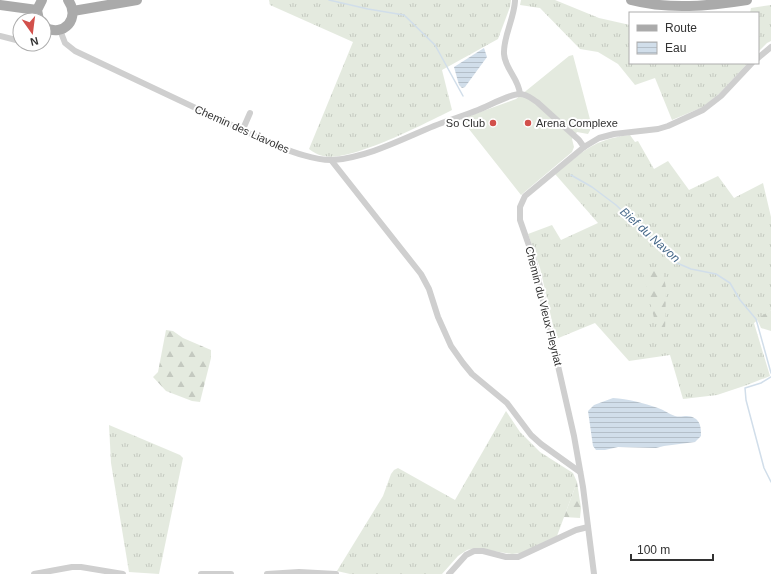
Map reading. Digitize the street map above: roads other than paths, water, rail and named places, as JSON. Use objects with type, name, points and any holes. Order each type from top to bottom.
[{"type":"main road","points":[[39,12],[42,0]]},
{"type":"main road","points":[[52,29],[60,30],[70,23],[73,11],[68,0]]},
{"type":"main road","points":[[73,11],[137,0]]},
{"type":"main road","points":[[630,0],[652,4],[685,6],[704,6],[747,0]]},
{"type":"main road","points":[[0,5],[27,12]]},
{"type":"street","points":[[516,1],[506,40],[504,55],[519,86],[520,94],[530,97],[537,102],[579,140],[584,147]]},
{"type":"street","name":"Chemin des Liavoles","points":[[60,30],[65,43],[75,51],[288,150],[316,158],[331,160],[368,152],[520,94]]},
{"type":"street","points":[[0,36],[12,40]]},
{"type":"street","points":[[759,57],[771,47]]},
{"type":"street","name":"Chemin du Vieux Fleyriat","points":[[594,574],[574,436],[533,257],[520,220],[519,213],[521,202],[525,196],[584,147],[599,138],[606,135],[658,129],[694,115],[717,99],[751,64]]},
{"type":"street","points":[[243,129],[250,113]]},
{"type":"street","points":[[331,160],[421,274],[429,289],[438,317],[451,346],[472,374],[507,403],[531,435],[580,472]]},
{"type":"street","points":[[449,574],[466,555],[474,551],[483,551],[506,557],[518,557],[576,530],[588,527]]},
{"type":"street","points":[[34,574],[81,567],[123,574]]},
{"type":"street","points":[[267,574],[299,572],[336,574]]},
{"type":"street","points":[[201,574],[231,574]]},
{"type":"water","points":[[484,48],[487,57],[465,87],[462,88],[459,85],[454,67]]},
{"type":"water","points":[[613,398],[647,404],[675,416],[693,417],[699,422],[701,436],[695,442],[656,448],[618,447],[605,450],[596,450],[593,446],[588,411],[594,405]]},
{"type":"waterway","name":"Bief du Navon","points":[[329,0],[404,15],[435,45],[463,96]]},
{"type":"waterway","name":"Bief du Navon","points":[[571,175],[592,187],[616,205],[677,263],[691,269],[716,274],[730,283],[740,300],[756,319],[771,373]]},
{"type":"waterway","name":"Bief du Navon","points":[[771,377],[761,383],[745,388],[746,400],[764,468],[771,482]]},
{"type":"place","name":"So Club","points":[[493,123]]},
{"type":"place","name":"Arena Complexe","points":[[528,123]]}]
